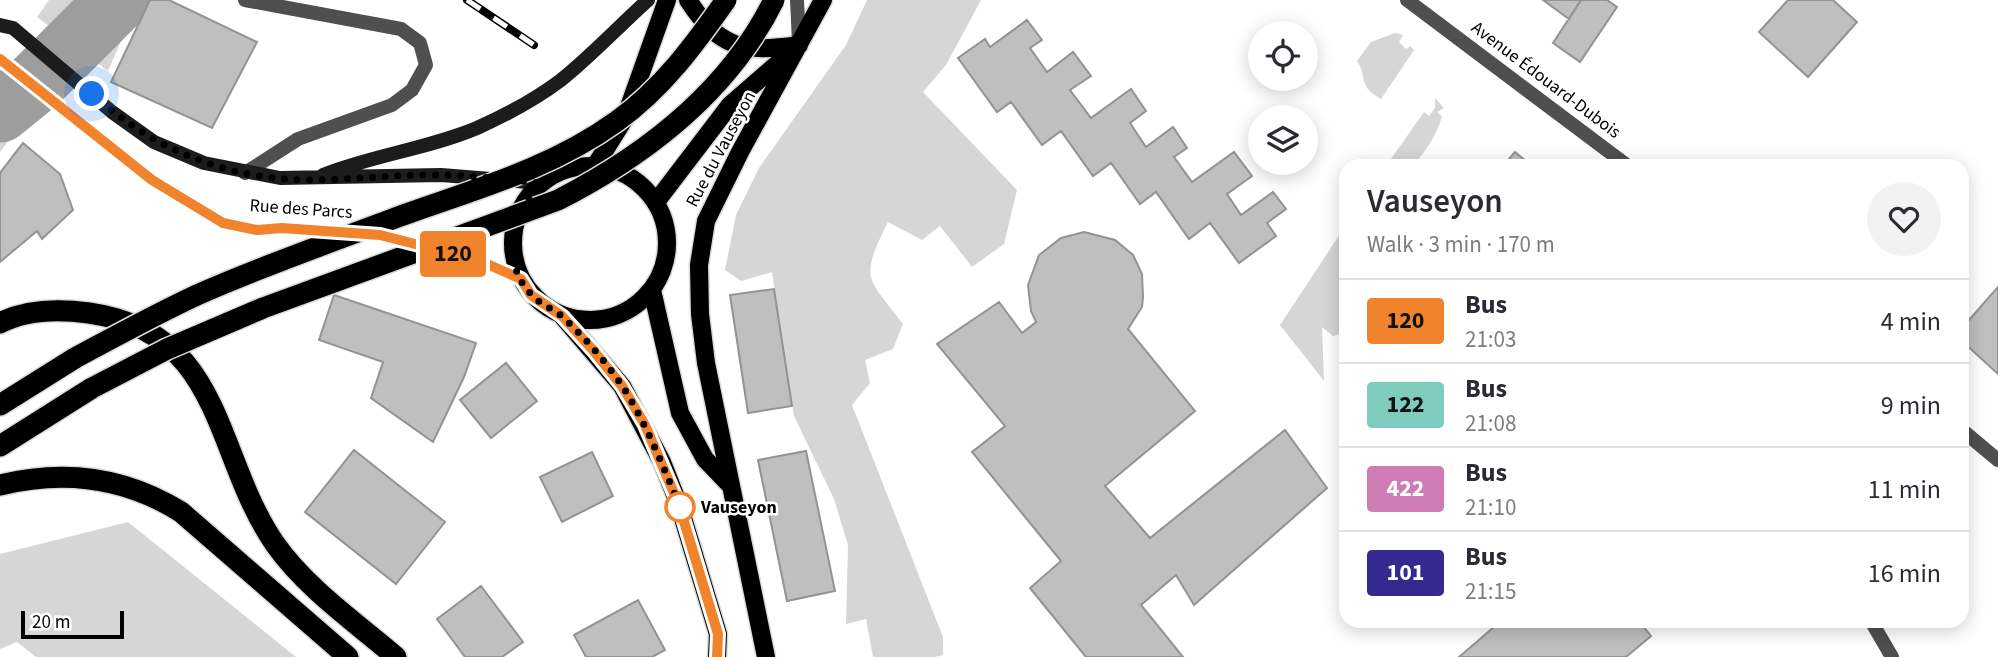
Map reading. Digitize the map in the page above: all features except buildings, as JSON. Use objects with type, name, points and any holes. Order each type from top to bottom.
[{"type":"highway","points":[[0,405],[75,358],[200,294],[413,212],[509,179],[579,146],[620,119],[660,84],[695,44],[726,0]]},
{"type":"highway","points":[[0,446],[92,388],[167,349],[263,307],[558,201],[604,177],[691,110],[736,59],[774,0]]},
{"type":"highway","points":[[0,323],[35,313],[68,310],[96,314],[128,323],[154,336],[179,355],[194,372],[216,410],[244,490],[277,547],[323,595],[396,657]]},
{"type":"highway","points":[[0,485],[31,478],[88,477],[155,496],[181,512],[348,657]]},
{"type":"main road","name":"Rue des Parcs","points":[[309,180],[362,160],[429,145],[522,105],[562,79],[648,0]]},
{"type":"main road","points":[[594,166],[629,107],[667,0]]},
{"type":"main road","points":[[688,0],[703,23],[727,41],[759,51],[799,45]]},
{"type":"main road","name":"Rue du Vauseyon","points":[[765,657],[706,363],[700,314],[699,265],[706,221],[824,0]]},
{"type":"main road","name":"Rue des Parcs","points":[[0,25],[13,28],[72,75],[112,112],[154,142],[204,163],[245,173],[309,180],[441,175],[541,183]]},
{"type":"main road","name":"Rue du Vauseyon","points":[[656,202],[730,105],[799,45]]},
{"type":"main road","name":"Rue des Parcs","points":[[0,59],[152,180],[223,223],[257,230],[282,228],[380,235],[478,260],[521,279]]},
{"type":"main road","points":[[562,316],[587,321],[612,318],[635,307],[653,290],[667,256],[668,237],[656,202],[640,183],[618,171],[594,166],[570,168],[541,183],[523,203],[514,228],[513,254],[521,279],[531,295],[562,316],[622,386],[662,462],[679,505],[718,634],[717,657]]},
{"type":"main road","points":[[653,290],[680,413],[705,458],[730,485]]},
{"type":"street","points":[[245,0],[401,29],[420,43],[426,65],[412,90],[392,105],[298,139],[245,173]]},
{"type":"street","points":[[797,0],[799,45]]},
{"type":"street","name":"Avenue Édouard-Dubois","points":[[1407,0],[1619,159]]},
{"type":"street","points":[[1969,436],[1998,460]]},
{"type":"street","points":[[1875,628],[1892,657]]},
{"type":"shaded area","points":[[49,0],[139,0],[108,71],[37,17]]},
{"type":"shaded area","points":[[867,0],[981,0],[946,65],[923,92],[1017,190],[1004,244],[972,267],[940,226],[922,240],[888,222],[871,267],[875,286],[903,324],[893,349],[865,360],[870,383],[852,405],[943,637],[943,655],[935,657],[873,657],[866,619],[846,624],[848,545],[834,499],[794,416],[772,272],[741,281],[725,270],[736,215],[759,168],[846,45]]},
{"type":"shaded area","points":[[1395,33],[1403,35],[1399,42],[1406,49],[1410,46],[1414,50],[1381,99],[1369,90],[1357,61],[1371,42]]},
{"type":"shaded area","points":[[0,89],[30,113],[0,152]]},
{"type":"shaded area","points":[[1435,98],[1444,108],[1437,112],[1442,116],[1434,136],[1419,159],[1391,159],[1424,112],[1429,116],[1435,108]]},
{"type":"shaded area","points":[[1339,236],[1339,334],[1333,336],[1322,327],[1324,381],[1280,325]]},
{"type":"shaded area","points":[[128,522],[296,657],[36,657],[17,642],[0,649],[0,554]]},
{"type":"waterway","points":[[0,111],[37,81],[118,0]]},
{"type":"railway","points":[[467,0],[534,45]]},
{"type":"bus line","name":"120","points":[[0,59],[152,180],[223,223],[257,230],[282,228],[380,235],[478,260],[521,279],[531,295],[562,316],[593,350],[622,386],[645,425],[679,505],[718,634],[717,657]]},
{"type":"place","name":"Vauseyon","points":[[680,507]]},
{"type":"route","points":[[92,94],[154,142],[204,163],[245,173],[309,180],[441,175],[541,183],[523,203],[514,228],[513,254],[521,279],[531,295],[562,316],[622,386],[645,425],[680,507]]}]
